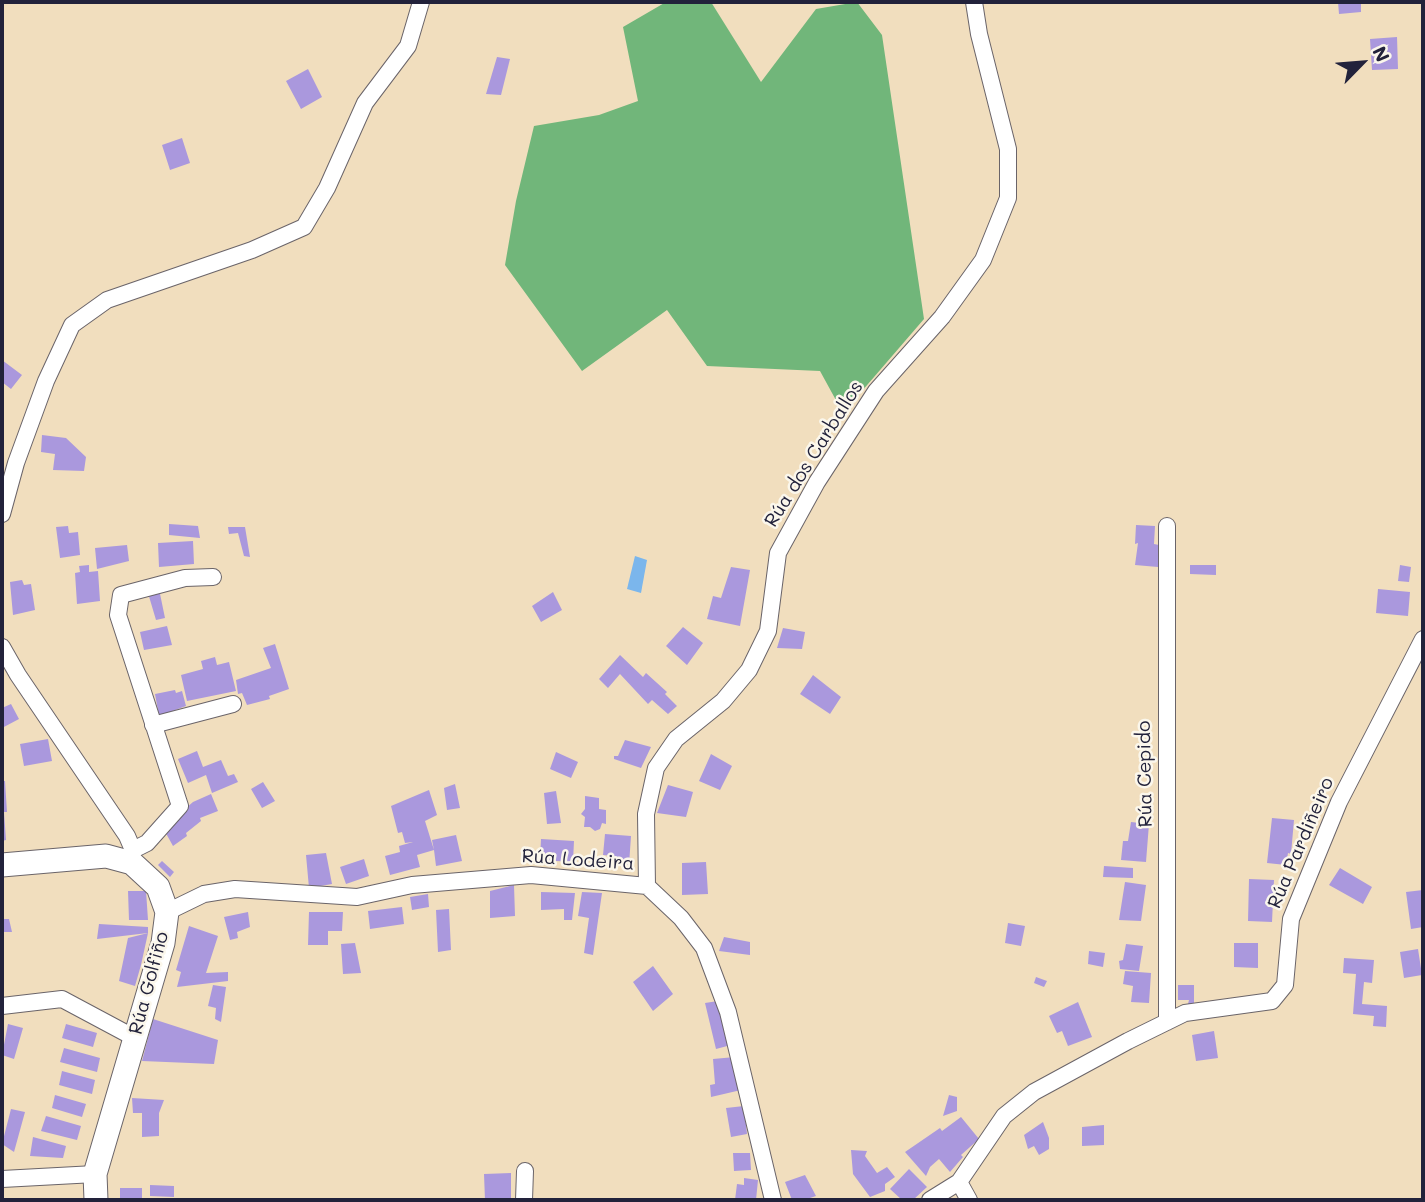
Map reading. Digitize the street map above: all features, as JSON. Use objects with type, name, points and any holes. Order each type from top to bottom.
[{"type":"main road","points":[[2,864],[106,856],[133,857]]},
{"type":"main road","name":"Rúa Golfiño","points":[[96,1200],[95,1174],[163,943],[167,912],[158,887],[133,857]]},
{"type":"street","points":[[2,514],[16,463],[46,381],[72,325],[107,300],[252,250],[304,227],[327,188],[365,103],[408,46],[421,2]]},
{"type":"street","name":"Rúa dos Carballos","points":[[647,886],[646,814],[656,768],[676,739],[723,701],[749,670],[768,631],[778,553],[804,505],[876,391],[942,317],[983,260],[1008,198],[1008,149],[979,34],[974,2]]},
{"type":"street","name":"Rúa Cepido","points":[[1167,526],[1167,1022]]},
{"type":"street","points":[[2,647],[18,676],[127,836],[133,857],[180,806],[118,615],[121,595],[185,578],[213,577]]},
{"type":"street","name":"Rúa Pardiñeiro","points":[[930,1200],[959,1182],[1004,1116],[1034,1093],[1185,1013],[1272,1001],[1285,985],[1291,919],[1339,802],[1423,639]]},
{"type":"street","points":[[153,726],[233,704]]},
{"type":"street","name":"Rúa Lodeira","points":[[167,912],[204,894],[234,889],[357,897],[412,885],[531,876],[647,886],[681,918],[704,948],[729,1012],[773,1200]]},
{"type":"street","points":[[2,1006],[62,999],[135,1038]]},
{"type":"street","points":[[524,1200],[525,1171]]},
{"type":"street","points":[[2,1179],[95,1174]]},
{"type":"street","points":[[959,1182],[969,1200]]},
{"type":"green space","points":[[666,2],[711,2],[761,82],[816,9],[857,2],[882,35],[924,319],[843,413],[820,371],[707,366],[667,310],[582,371],[505,265],[516,201],[534,126],[599,115],[638,101],[623,27]]},
{"type":"water","points":[[635,556],[647,560],[641,593],[627,589]]},
{"type":"building","points":[[1338,2],[1361,2],[1361,12],[1339,14]]},
{"type":"building","points":[[1397,37],[1398,69],[1372,70],[1370,39]]},
{"type":"building","points":[[497,57],[510,59],[501,95],[486,94]]},
{"type":"building","points":[[308,69],[322,97],[301,109],[286,81]]},
{"type":"building","points":[[182,138],[190,163],[170,170],[162,145]]},
{"type":"building","points":[[2,360],[22,375],[11,389],[2,382]]},
{"type":"building","points":[[42,435],[66,438],[86,457],[84,471],[53,470],[55,454],[41,452]]},
{"type":"building","points":[[169,524],[198,526],[200,538],[169,535]]},
{"type":"building","points":[[1136,525],[1155,526],[1154,544],[1159,545],[1158,567],[1135,565],[1138,543],[1135,544]]},
{"type":"building","points":[[68,526],[69,533],[78,532],[80,555],[60,558],[56,527]]},
{"type":"building","points":[[228,527],[245,527],[250,557],[244,556],[238,533],[229,534]]},
{"type":"building","points":[[193,541],[194,564],[159,567],[158,543]]},
{"type":"building","points":[[127,545],[129,561],[97,569],[95,548]]},
{"type":"building","points":[[89,565],[89,572],[98,571],[100,601],[77,604],[75,573],[80,572],[79,566]]},
{"type":"building","points":[[1190,565],[1216,565],[1216,575],[1190,574]]},
{"type":"building","points":[[1400,565],[1411,567],[1409,582],[1398,581]]},
{"type":"building","points":[[731,567],[750,570],[740,626],[707,619],[713,596],[721,598]]},
{"type":"building","points":[[22,580],[24,585],[31,584],[35,610],[13,615],[10,582]]},
{"type":"building","points":[[159,589],[165,618],[156,620],[148,593]]},
{"type":"building","points":[[1378,589],[1410,592],[1408,616],[1376,613]]},
{"type":"building","points":[[553,592],[562,610],[541,622],[532,606]]},
{"type":"building","points":[[167,626],[172,645],[144,650],[140,632]]},
{"type":"building","points":[[683,627],[703,643],[687,665],[666,646]]},
{"type":"building","points":[[783,628],[805,632],[802,649],[777,648]]},
{"type":"building","points":[[275,644],[289,689],[269,696],[270,699],[247,705],[242,693],[238,694],[236,680],[271,668],[263,648]]},
{"type":"building","points":[[620,655],[643,677],[646,673],[667,692],[665,694],[677,706],[668,714],[652,700],[648,704],[620,674],[608,688],[599,679]]},
{"type":"building","points":[[215,657],[217,665],[229,662],[236,691],[187,701],[181,675],[203,669],[201,661]]},
{"type":"building","points":[[813,675],[841,697],[830,714],[800,694]]},
{"type":"building","points":[[175,690],[176,693],[182,691],[186,706],[159,716],[155,694]]},
{"type":"building","points":[[11,704],[19,719],[2,728],[2,708]]},
{"type":"building","points":[[48,739],[52,761],[24,766],[20,744]]},
{"type":"building","points":[[625,740],[651,747],[641,768],[614,759]]},
{"type":"building","points":[[197,751],[203,767],[221,760],[228,776],[234,774],[238,782],[212,793],[206,775],[188,783],[178,759]]},
{"type":"building","points":[[556,752],[578,762],[571,778],[550,769]]},
{"type":"building","points":[[711,754],[732,766],[720,790],[699,781]]},
{"type":"building","points":[[2,781],[5,781],[7,812],[4,812],[6,840],[2,841]]},
{"type":"building","points":[[263,782],[275,801],[262,808],[251,789]]},
{"type":"building","points":[[455,784],[460,808],[447,810],[444,788]]},
{"type":"building","points":[[668,785],[693,792],[686,817],[657,813]]},
{"type":"building","points":[[429,790],[437,815],[425,821],[434,850],[417,855],[420,867],[390,875],[385,856],[400,852],[399,846],[413,842],[405,843],[402,832],[398,833],[391,806]]},
{"type":"building","points":[[556,791],[561,823],[547,824],[544,793]]},
{"type":"building","points":[[211,794],[218,811],[200,818],[201,821],[186,833],[187,836],[173,846],[163,828],[193,802]]},
{"type":"building","points":[[585,796],[599,798],[599,809],[606,810],[606,824],[602,823],[600,829],[595,831],[584,827],[585,817],[581,814],[585,809]]},
{"type":"building","points":[[1272,818],[1294,820],[1291,854],[1288,853],[1286,865],[1267,863]]},
{"type":"building","points":[[1131,822],[1149,824],[1146,862],[1121,860],[1123,841],[1128,841]]},
{"type":"building","points":[[605,834],[631,836],[629,865],[615,863],[614,856],[603,855]]},
{"type":"building","points":[[456,835],[462,861],[436,866],[432,840]]},
{"type":"building","points":[[541,839],[574,841],[573,862],[540,860]]},
{"type":"building","points":[[326,853],[332,884],[309,888],[306,855]]},
{"type":"building","points":[[364,859],[369,876],[346,884],[340,867]]},
{"type":"building","points":[[162,861],[174,872],[170,877],[158,865]]},
{"type":"building","points":[[706,862],[708,894],[682,895],[682,863]]},
{"type":"building","points":[[1104,866],[1133,868],[1133,878],[1103,877]]},
{"type":"building","points":[[1340,868],[1372,887],[1363,904],[1329,885]]},
{"type":"building","points":[[1249,879],[1274,880],[1272,922],[1248,921]]},
{"type":"building","points":[[1125,882],[1146,885],[1141,921],[1119,920]]},
{"type":"building","points":[[514,885],[515,916],[490,918],[490,891]]},
{"type":"building","points":[[1423,890],[1423,927],[1411,929],[1406,892]]},
{"type":"building","points":[[128,891],[146,891],[148,920],[129,920]]},
{"type":"building","points":[[541,892],[575,893],[572,920],[564,920],[564,909],[541,910]]},
{"type":"building","points":[[582,892],[602,893],[593,955],[584,953],[589,918],[578,916]]},
{"type":"building","points":[[428,894],[429,907],[412,910],[410,897]]},
{"type":"building","points":[[402,907],[404,924],[370,929],[368,911]]},
{"type":"building","points":[[449,909],[451,950],[438,952],[436,910]]},
{"type":"building","points":[[248,912],[250,927],[237,932],[238,938],[230,940],[224,917]]},
{"type":"building","points":[[309,912],[343,912],[342,931],[328,931],[328,945],[308,945]]},
{"type":"building","points":[[2,919],[9,919],[12,932],[2,932]]},
{"type":"building","points":[[1008,923],[1025,926],[1021,946],[1005,943]]},
{"type":"building","points":[[99,924],[148,927],[148,933],[97,939]]},
{"type":"building","points":[[189,926],[218,936],[206,973],[228,972],[228,981],[177,987],[181,972],[176,970]]},
{"type":"building","points":[[148,933],[135,986],[119,981],[128,938]]},
{"type":"building","points":[[724,937],[750,942],[750,955],[719,951]]},
{"type":"building","points":[[355,943],[361,973],[343,974],[341,944]]},
{"type":"building","points":[[1234,943],[1258,943],[1258,968],[1234,967]]},
{"type":"building","points":[[1126,944],[1143,946],[1139,971],[1120,969],[1119,961],[1123,960]]},
{"type":"building","points":[[1418,949],[1422,975],[1404,978],[1400,952]]},
{"type":"building","points":[[1089,951],[1105,953],[1103,967],[1088,964]]},
{"type":"building","points":[[1344,958],[1374,960],[1372,983],[1364,982],[1362,1004],[1387,1006],[1386,1027],[1373,1026],[1374,1016],[1353,1014],[1356,974],[1343,973]]},
{"type":"building","points":[[653,966],[673,994],[653,1011],[633,982]]},
{"type":"building","points":[[1125,971],[1151,973],[1149,1003],[1131,1002],[1133,986],[1123,984]]},
{"type":"building","points":[[1036,977],[1047,981],[1044,987],[1034,983]]},
{"type":"building","points":[[213,985],[226,987],[221,1022],[215,1019],[216,1008],[208,1006]]},
{"type":"building","points":[[1178,985],[1194,985],[1194,1004],[1188,1004],[1189,1000],[1178,1000]]},
{"type":"building","points":[[718,1001],[731,1045],[716,1049],[705,1003]]},
{"type":"building","points":[[1078,1002],[1092,1037],[1068,1046],[1062,1031],[1057,1033],[1049,1016]]},
{"type":"building","points":[[153,1019],[218,1040],[214,1064],[142,1061]]},
{"type":"building","points":[[8,1024],[23,1028],[14,1059],[2,1055]]},
{"type":"building","points":[[66,1024],[97,1033],[93,1047],[62,1038]]},
{"type":"building","points":[[1214,1031],[1218,1058],[1196,1061],[1192,1035]]},
{"type":"building","points":[[64,1048],[100,1058],[97,1072],[60,1062]]},
{"type":"building","points":[[735,1057],[741,1090],[711,1097],[710,1085],[715,1084],[713,1059]]},
{"type":"building","points":[[62,1071],[95,1080],[92,1094],[59,1085]]},
{"type":"building","points":[[55,1095],[86,1104],[82,1117],[52,1108]]},
{"type":"building","points":[[949,1095],[957,1097],[957,1111],[943,1116]]},
{"type":"building","points":[[132,1098],[164,1100],[159,1113],[159,1136],[142,1137],[142,1113],[133,1113]]},
{"type":"building","points":[[744,1106],[747,1134],[731,1137],[726,1108]]},
{"type":"building","points":[[11,1109],[25,1112],[14,1152],[2,1144]]},
{"type":"building","points":[[46,1116],[81,1126],[77,1140],[41,1131]]},
{"type":"building","points":[[961,1117],[979,1139],[961,1155],[963,1157],[950,1172],[939,1159],[930,1167],[926,1176],[905,1152]]},
{"type":"building","points":[[1043,1122],[1049,1138],[1049,1149],[1039,1155],[1034,1146],[1028,1149],[1024,1135]]},
{"type":"building","points":[[1104,1125],[1104,1145],[1082,1146],[1082,1127]]},
{"type":"building","points":[[33,1137],[66,1146],[63,1158],[30,1156]]},
{"type":"building","points":[[851,1150],[867,1151],[865,1156],[877,1173],[887,1167],[895,1177],[885,1184],[885,1191],[870,1197],[853,1174]]},
{"type":"building","points":[[733,1153],[750,1153],[751,1170],[734,1171]]},
{"type":"building","points":[[909,1169],[927,1187],[913,1200],[902,1200],[890,1189]]},
{"type":"building","points":[[511,1173],[511,1200],[485,1200],[484,1174]]},
{"type":"building","points":[[805,1175],[816,1196],[792,1200],[785,1182]]},
{"type":"building","points":[[744,1178],[758,1180],[756,1200],[735,1200],[737,1184],[744,1185]]},
{"type":"building","points":[[150,1185],[174,1186],[174,1197],[150,1196]]},
{"type":"building","points":[[120,1188],[142,1188],[142,1200],[120,1200]]}]
